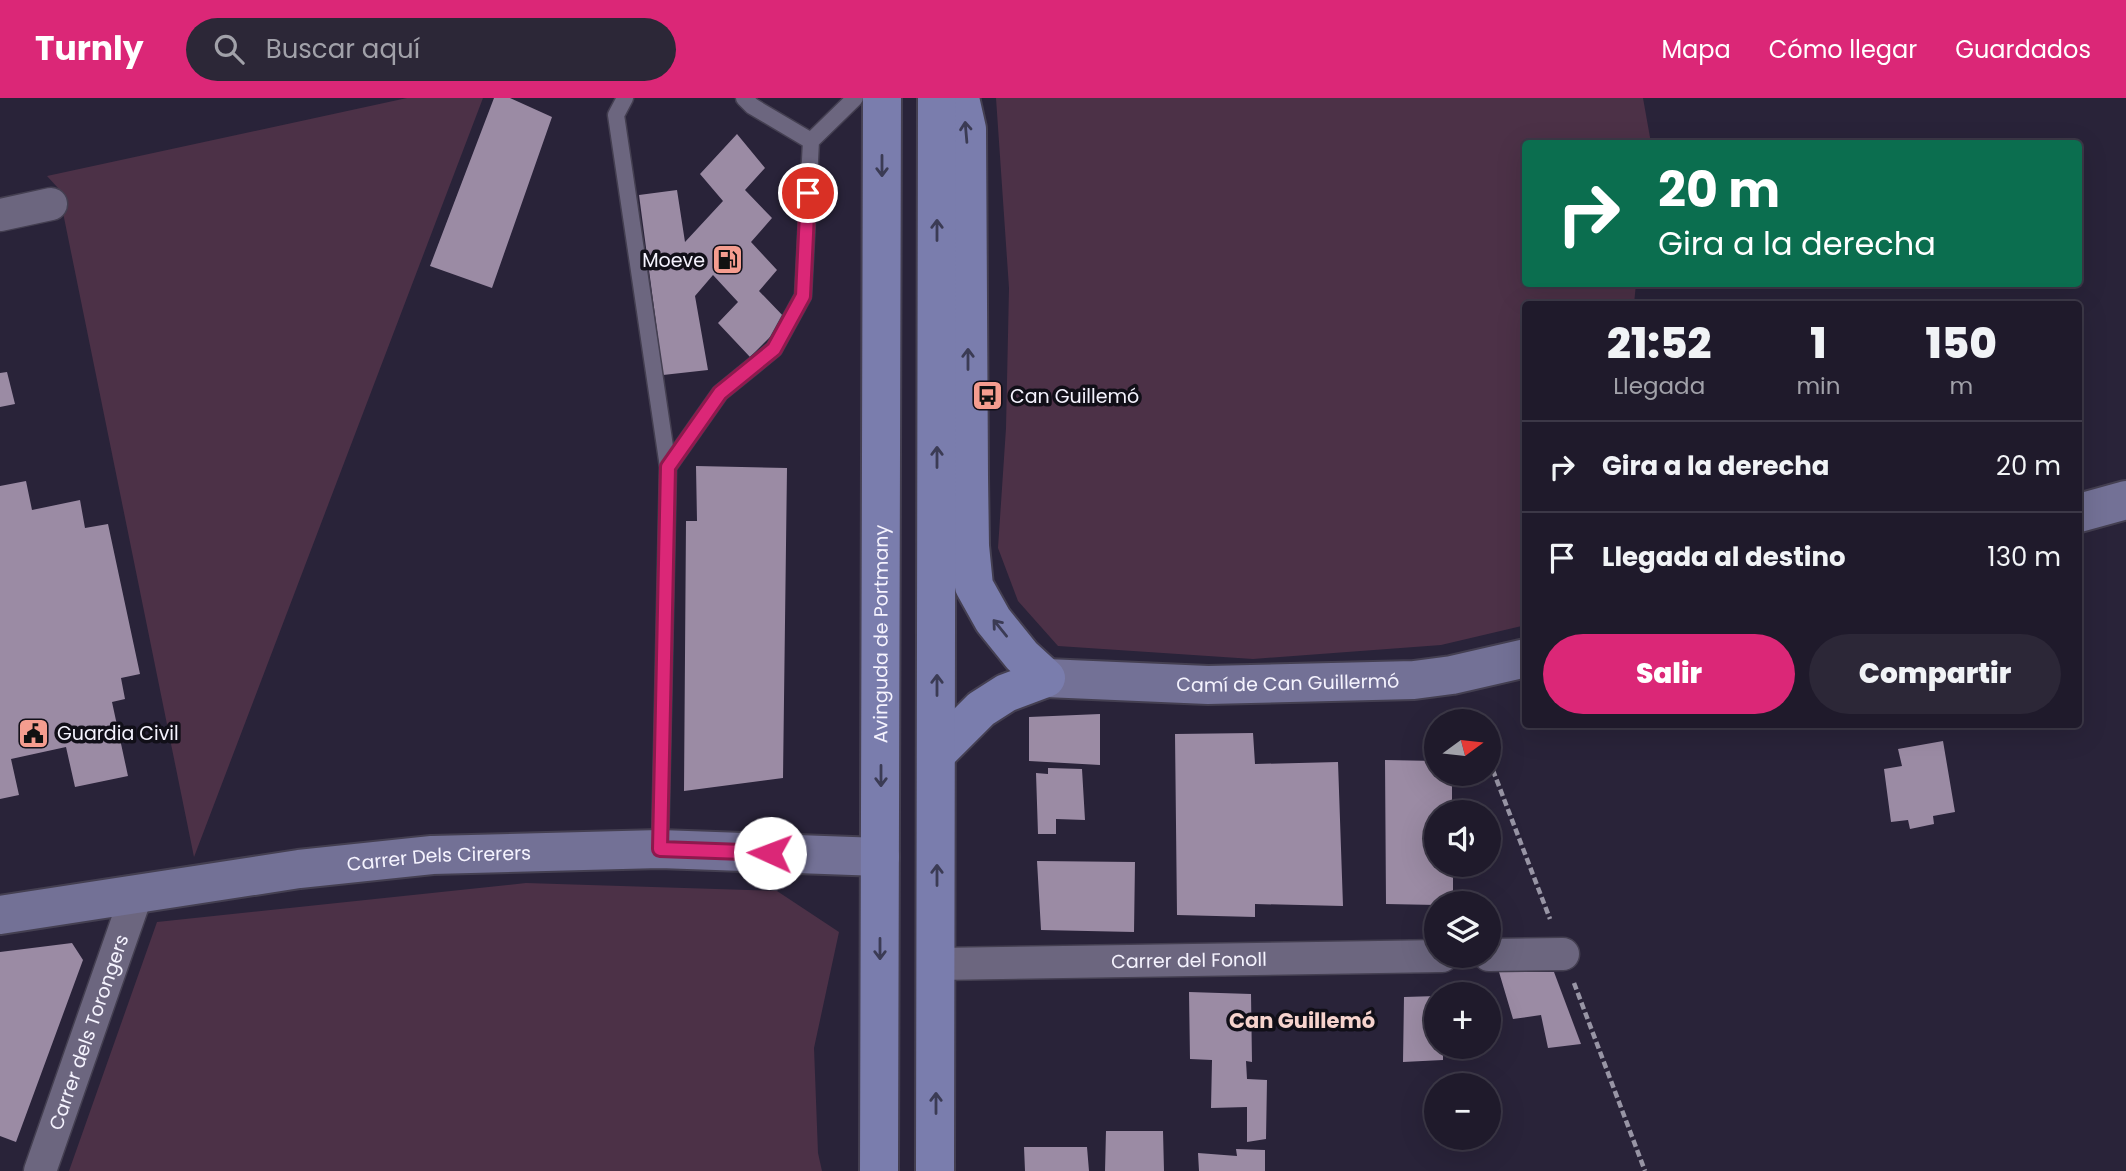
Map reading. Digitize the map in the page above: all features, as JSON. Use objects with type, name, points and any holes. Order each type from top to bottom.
[{"type":"main road","name":"Avinguda de Portmany","points":[[879,1171],[882,98]]},
{"type":"main road","points":[[935,1171],[937,98]]},
{"type":"main road","points":[[937,753],[981,709],[1006,693],[1046,678],[1022,656],[993,620],[974,586],[968,477],[967,129],[960,98]]},
{"type":"street","points":[[0,215],[51,204]]},
{"type":"street","points":[[2082,512],[2126,500]]},
{"type":"street","name":"Camí de Can Guillermó","points":[[1046,678],[1208,685],[1414,680],[1452,675],[1522,658]]},
{"type":"street","name":"Carrer Dels Cirerers","points":[[0,915],[299,869],[432,855],[660,849],[880,857]]},
{"type":"street","name":"Carrer dels Torongers","points":[[40,1171],[137,893]]},
{"type":"street","points":[[1501,955],[1563,954]]},
{"type":"street","name":"Carrer del Fonoll","points":[[937,964],[1424,956]]},
{"type":"lane","points":[[625,98],[616,115],[668,467],[660,849]]},
{"type":"lane","points":[[744,98],[752,106],[811,141]]},
{"type":"lane","points":[[668,467],[720,393],[774,349],[803,296],[811,141],[855,98]]},
{"type":"shaded area","points":[[407,98],[483,98],[194,857],[58,188],[47,176]]},
{"type":"shaded area","points":[[996,98],[1643,98],[1650,140],[1522,140],[1522,287],[1636,287],[1634,301],[1522,301],[1522,626],[1441,645],[1253,659],[1058,646],[1018,601],[998,548],[1006,428],[1009,288]]},
{"type":"shaded area","points":[[526,883],[777,891],[839,932],[814,1048],[818,1153],[822,1171],[69,1171],[157,922]]},
{"type":"building","points":[[494,98],[510,98],[552,117],[492,288],[430,266]]},
{"type":"building","points":[[737,134],[765,168],[745,190],[772,218],[751,242],[777,270],[759,291],[787,320],[750,357],[718,323],[738,302],[713,275],[695,296],[708,370],[663,375],[639,195],[677,190],[685,242],[723,201],[700,174]]},
{"type":"building","points":[[7,372],[15,404],[0,407],[0,373]]},
{"type":"building","points":[[696,466],[787,468],[783,778],[684,791],[686,521],[697,521]]},
{"type":"building","points":[[26,481],[32,510],[80,500],[85,528],[108,524],[140,674],[121,678],[125,699],[112,702],[128,776],[75,787],[66,747],[11,759],[19,795],[0,799],[0,486]]},
{"type":"building","points":[[1100,714],[1100,765],[1029,761],[1029,717]]},
{"type":"building","points":[[1253,733],[1255,764],[1338,762],[1343,906],[1255,904],[1255,917],[1177,915],[1175,734]]},
{"type":"building","points":[[1943,741],[1955,812],[1933,816],[1934,824],[1910,829],[1908,820],[1891,822],[1884,769],[1902,766],[1898,749]]},
{"type":"building","points":[[1385,760],[1424,761],[1424,786],[1452,786],[1452,800],[1424,800],[1424,877],[1453,877],[1453,891],[1424,891],[1424,905],[1386,904]]},
{"type":"building","points":[[1048,768],[1082,769],[1085,820],[1056,819],[1056,834],[1038,834],[1036,773],[1048,774]]},
{"type":"building","points":[[1037,861],[1135,862],[1134,932],[1041,930]]},
{"type":"building","points":[[72,943],[83,960],[16,1142],[0,1136],[0,952]]},
{"type":"building","points":[[1499,972],[1554,972],[1581,1044],[1548,1048],[1541,1015],[1513,1019]]},
{"type":"building","points":[[1189,992],[1251,994],[1252,1062],[1246,1061],[1247,1079],[1267,1080],[1266,1139],[1247,1142],[1247,1107],[1211,1108],[1212,1060],[1190,1059]]},
{"type":"building","points":[[1424,996],[1424,1059],[1443,1060],[1403,1062],[1404,997]]},
{"type":"building","points":[[1106,1131],[1163,1131],[1164,1171],[1105,1171]]},
{"type":"building","points":[[1024,1147],[1087,1147],[1089,1171],[1025,1171]]},
{"type":"building","points":[[1236,1149],[1265,1150],[1265,1171],[1199,1171],[1198,1153],[1237,1156]]},
{"type":"place","name":"Moeve","points":[[728,260]]},
{"type":"place","name":"Can Guillemó","points":[[987,396]]},
{"type":"place","name":"Guardia Civil","points":[[34,733]]},
{"type":"district","name":"Can Guillemó","points":[[1302,1021]]},
{"type":"route","points":[[770,853],[660,849],[668,467],[720,393],[774,349],[803,296],[808,193]]}]
